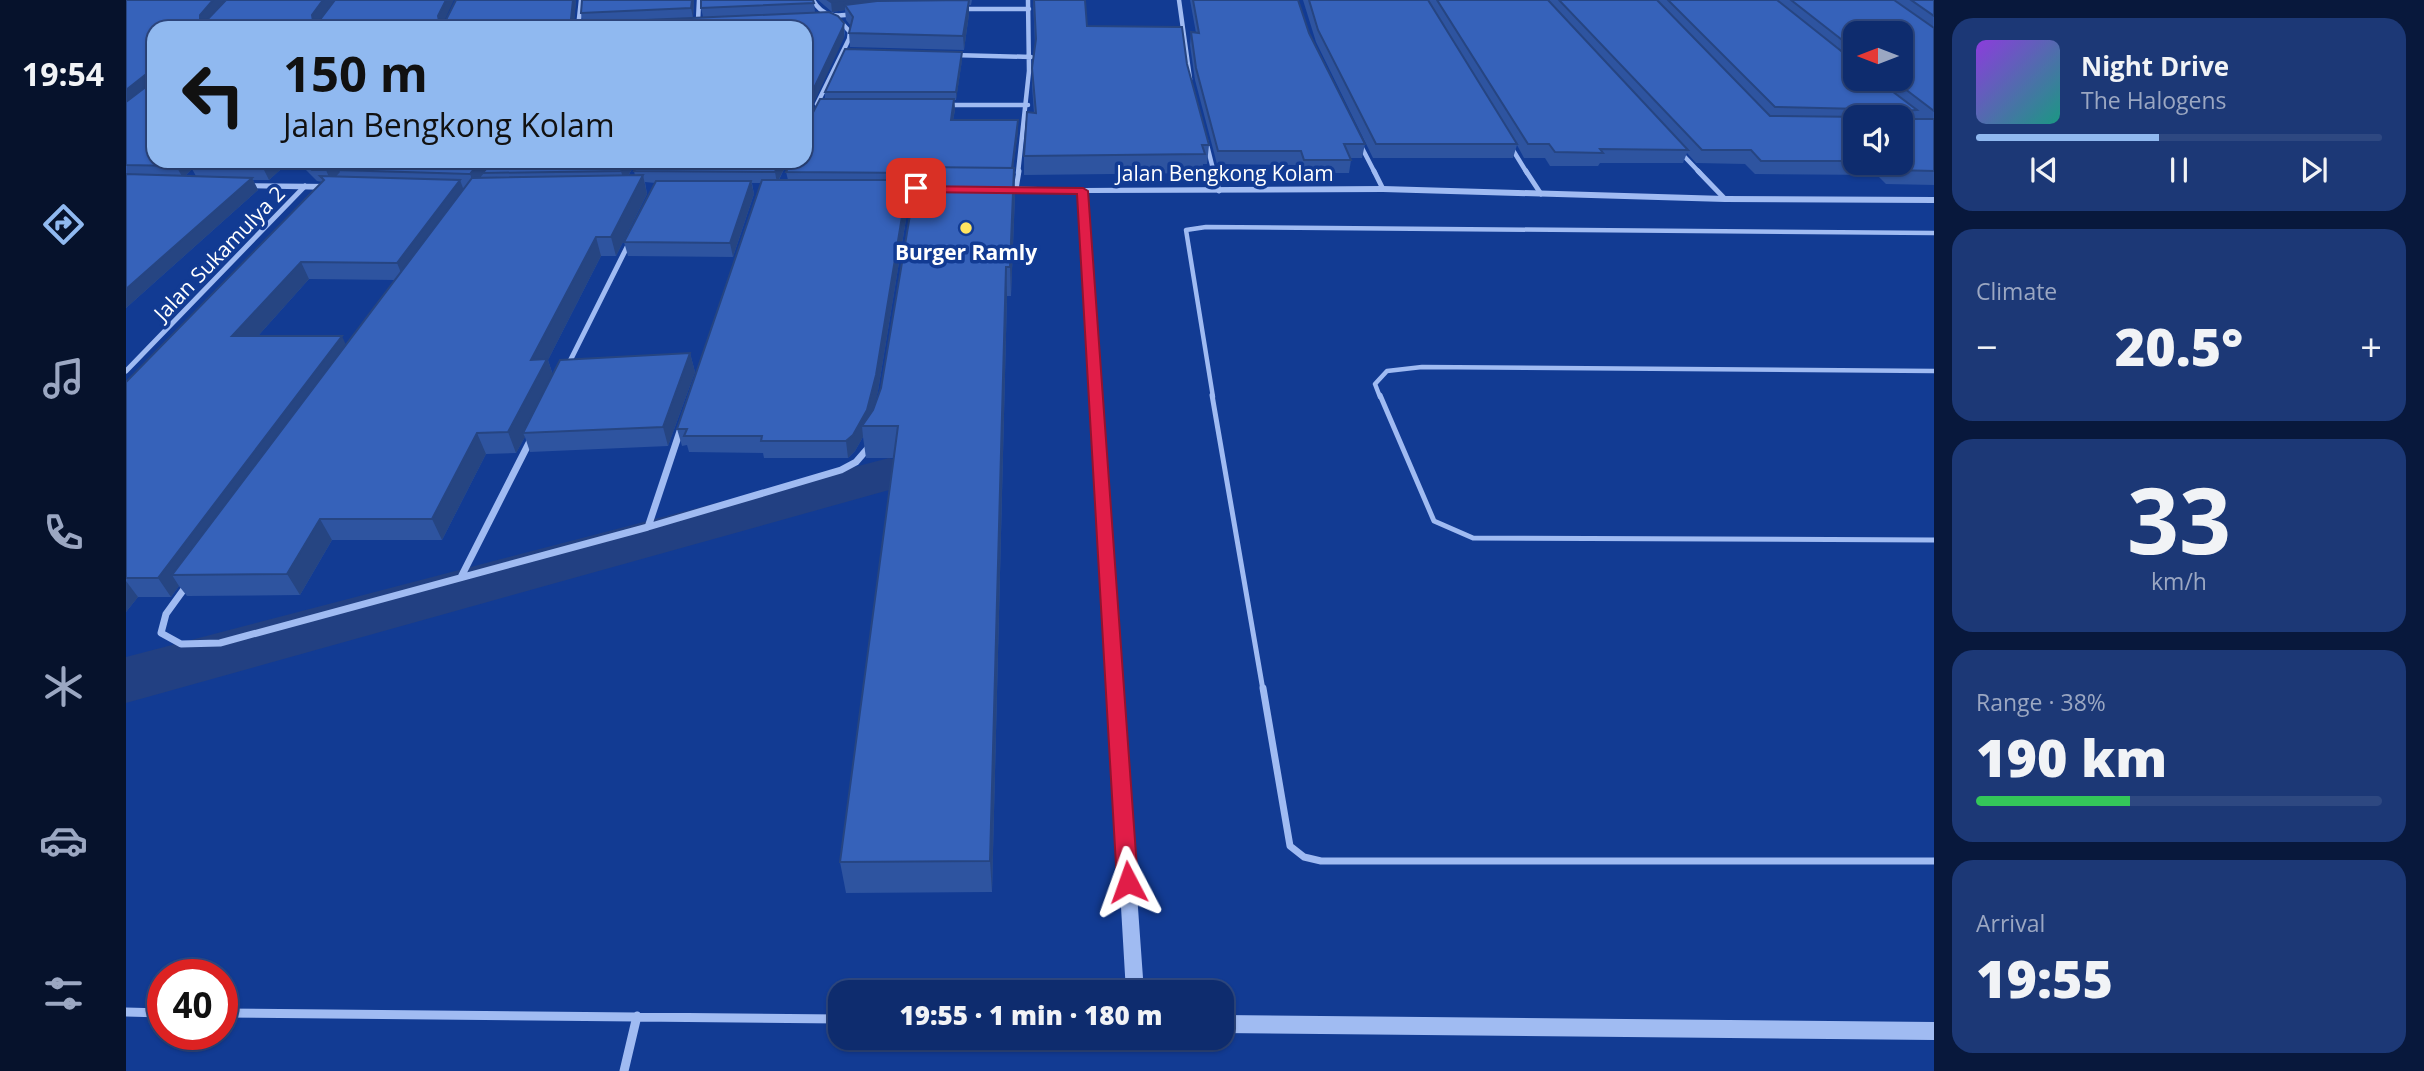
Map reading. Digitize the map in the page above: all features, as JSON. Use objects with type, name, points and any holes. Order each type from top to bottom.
[{"type":"street","points":[[579,21],[581,0]]},
{"type":"street","points":[[699,0],[698,21],[710,21]]},
{"type":"street","points":[[813,0],[820,11],[842,22],[850,32],[844,52],[813,114]]},
{"type":"street","points":[[1016,189],[1028,105],[1031,57],[1028,0]]},
{"type":"street","points":[[1179,0],[1190,81]]},
{"type":"street","points":[[956,9],[1029,9]]},
{"type":"street","points":[[817,18],[855,14]]},
{"type":"street","points":[[844,52],[857,53]]},
{"type":"street","points":[[950,55],[1031,57]]},
{"type":"street","points":[[817,105],[830,105]]},
{"type":"street","points":[[936,105],[1028,105]]},
{"type":"street","points":[[1203,130],[1219,191]]},
{"type":"street","points":[[1505,136],[1541,194]]},
{"type":"street","points":[[1358,140],[1383,189]]},
{"type":"street","points":[[1674,146],[1726,199]]},
{"type":"street","points":[[332,187],[340,178]]},
{"type":"street","points":[[225,186],[345,187]]},
{"type":"street","name":"Jalan Sukamulya 2","points":[[126,371],[305,186]]},
{"type":"street","name":"Jalan Bengkong Kolam","points":[[991,189],[1383,189],[1726,199],[1934,201]]},
{"type":"street","points":[[1083,191],[1134,980]]},
{"type":"street","points":[[565,370],[632,237]]},
{"type":"street","points":[[648,527],[683,423]]},
{"type":"street","points":[[461,577],[534,431]]},
{"type":"street","points":[[190,581],[166,614],[161,632],[170,641],[190,645],[220,643],[648,527],[841,470],[856,463],[873,440]]},
{"type":"street","points":[[126,1012],[147,1013]]},
{"type":"street","points":[[238,1013],[828,1019]]},
{"type":"street","points":[[624,1071],[637,1016]]},
{"type":"street","points":[[1234,1024],[1934,1031]]},
{"type":"lane","points":[[1934,233],[1206,227],[1186,230],[1185,242],[1290,846],[1304,857],[1321,861],[1934,861]]},
{"type":"lane","points":[[1934,371],[1422,367],[1387,371],[1375,384],[1434,522],[1473,538],[1934,540]]},
{"type":"building","points":[[126,0],[213,0],[200,15],[200,21],[147,21],[147,75],[126,90]]},
{"type":"building","points":[[226,0],[323,0],[312,15],[313,21],[206,21]]},
{"type":"building","points":[[335,0],[446,0],[438,16],[439,21],[319,21]]},
{"type":"building","points":[[456,0],[573,0],[571,19],[574,21],[446,21]]},
{"type":"building","points":[[582,0],[692,0],[691,8],[581,13]]},
{"type":"building","points":[[701,0],[813,0],[814,3],[701,8]]},
{"type":"building","points":[[969,0],[963,36],[849,33],[853,17],[845,5],[877,1]]},
{"type":"building","points":[[1034,0],[1085,0],[1087,26],[1182,27],[1187,64],[1209,145],[1202,145],[1205,154],[1024,156],[1027,112],[1036,113],[1032,68],[1036,39]]},
{"type":"building","points":[[1193,0],[1298,0],[1309,33],[1365,144],[1344,144],[1351,160],[1304,160],[1301,151],[1218,151],[1196,68],[1191,32],[1199,33]]},
{"type":"building","points":[[1309,0],[1428,0],[1517,144],[1376,144],[1318,30]]},
{"type":"building","points":[[1437,0],[1548,0],[1688,150],[1600,149],[1603,153],[1555,152],[1549,144],[1528,144]]},
{"type":"building","points":[[1559,0],[1657,0],[1770,116],[1843,117],[1843,161],[1761,161],[1751,150],[1702,150]]},
{"type":"building","points":[[1668,0],[1777,0],[1843,52],[1843,91],[1892,91],[1910,105],[1843,105],[1843,109],[1775,107]]},
{"type":"building","points":[[1791,0],[1894,0],[1934,28],[1934,111],[1908,91],[1913,91],[1913,21],[1843,21],[1843,41]]},
{"type":"building","points":[[1911,0],[1934,0],[1934,16]]},
{"type":"building","points":[[829,12],[838,16],[844,23],[812,92],[812,21],[624,21]]},
{"type":"building","points":[[845,49],[962,52],[956,92],[825,92]]},
{"type":"building","points":[[147,86],[147,165],[126,165],[126,102]]},
{"type":"building","points":[[820,99],[954,99],[951,120],[1018,120],[1012,168],[918,167],[917,173],[786,172],[788,168],[812,168],[812,114]]},
{"type":"building","points":[[1913,119],[1934,119],[1934,171],[1913,170]]},
{"type":"building","points":[[918,167],[1014,168],[1010,267],[1006,267],[990,861],[840,862],[898,426],[862,426],[873,410],[881,388]]},
{"type":"building","points":[[310,168],[328,168],[326,170]]},
{"type":"building","points":[[341,168],[475,168],[470,174],[339,170]]},
{"type":"building","points":[[487,168],[623,168],[621,171],[483,173]]},
{"type":"building","points":[[636,168],[777,168],[775,172],[634,171]]},
{"type":"building","points":[[126,174],[252,178],[126,289]]},
{"type":"building","points":[[643,175],[611,237],[596,237],[531,360],[547,359],[508,432],[477,433],[432,519],[320,519],[287,574],[172,575],[472,178]]},
{"type":"building","points":[[320,176],[460,180],[397,263],[301,262],[232,336],[342,336],[158,578],[126,578],[126,382],[324,180]]},
{"type":"building","points":[[762,180],[908,180],[876,375],[867,410],[853,435],[846,441],[761,441],[762,436],[684,436],[687,429],[677,429]]},
{"type":"building","points":[[656,181],[751,181],[730,243],[624,242]]},
{"type":"building","points":[[690,353],[663,427],[523,433],[560,360]]},
{"type":"waterway","points":[[126,680],[889,474]]},
{"type":"place","name":"Burger Ramly","points":[[966,228]]},
{"type":"route","points":[[916,188],[1083,191],[1128,882]]}]
